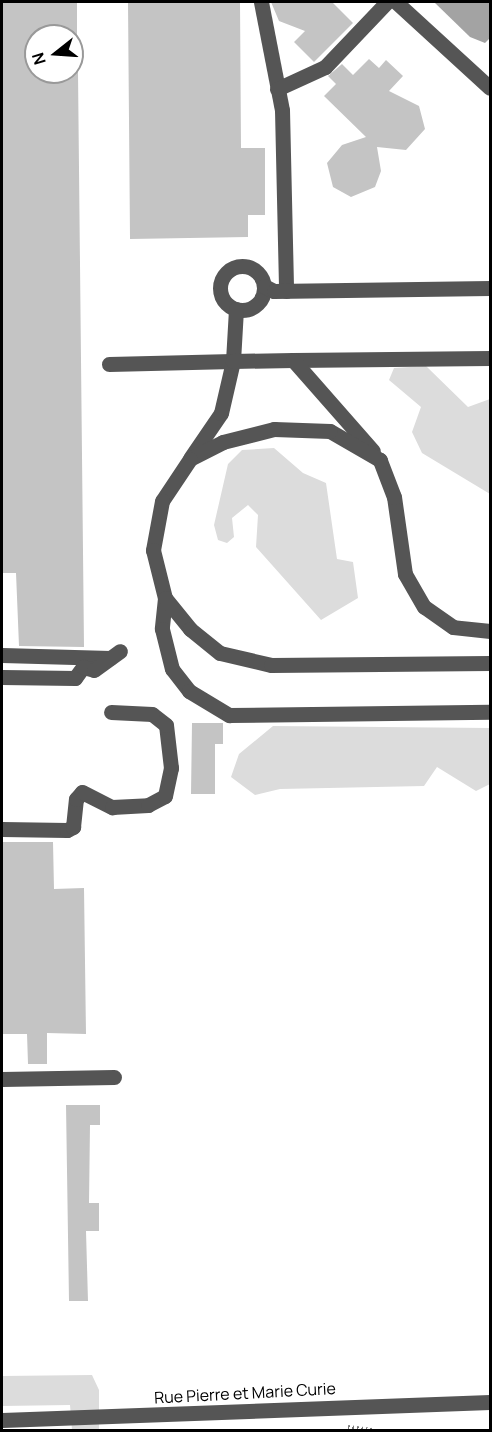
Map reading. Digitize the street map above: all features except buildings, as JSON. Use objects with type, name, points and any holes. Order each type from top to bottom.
[{"type":"street","points":[[261,2],[277,89],[286,291]]},
{"type":"street","points":[[277,89],[325,67],[387,2]]},
{"type":"street","points":[[396,2],[490,88]]},
{"type":"street","points":[[236,309],[224,300],[221,288],[231,269],[254,269],[264,286],[286,291],[490,288]]},
{"type":"street","points":[[236,309],[258,303],[264,286]]},
{"type":"street","points":[[236,309],[232,361],[221,413],[166,492],[154,533],[165,598],[162,629],[172,669],[189,691],[229,715],[490,711]]},
{"type":"street","points":[[109,364],[490,358]]},
{"type":"street","points":[[293,360],[380,460],[394,497],[400,551],[412,592],[430,613],[453,627],[490,631]]},
{"type":"street","points":[[190,459],[247,434],[296,427],[330,431],[380,460]]},
{"type":"street","points":[[165,598],[205,643],[241,661],[490,663]]},
{"type":"street","points":[[2,656],[115,654],[94,670],[83,668],[75,678],[2,678]]},
{"type":"street","points":[[2,829],[73,827],[76,799],[82,792],[112,807],[148,805],[165,796],[171,768],[169,734],[160,717],[111,712]]},
{"type":"street","points":[[2,1079],[114,1077]]},
{"type":"street","name":"Rue Pierre et Marie Curie","points":[[2,1420],[490,1402]]},
{"type":"shaded area","points":[[434,2],[490,2],[490,38],[485,43],[470,37]]},
{"type":"shaded area","points":[[426,366],[468,407],[490,399],[490,494],[422,453],[412,432],[421,407],[389,380],[394,368]]},
{"type":"shaded area","points":[[274,448],[303,473],[326,483],[337,559],[353,562],[358,598],[321,620],[256,547],[258,515],[248,505],[232,518],[234,537],[227,543],[218,540],[214,525],[228,464],[242,450]]},
{"type":"shaded area","points":[[273,726],[490,728],[490,784],[476,791],[437,767],[424,786],[280,789],[255,795],[231,777],[239,754]]},
{"type":"shaded area","points":[[92,1375],[99,1390],[99,1430],[72,1430],[70,1405],[2,1406],[2,1376]]}]
